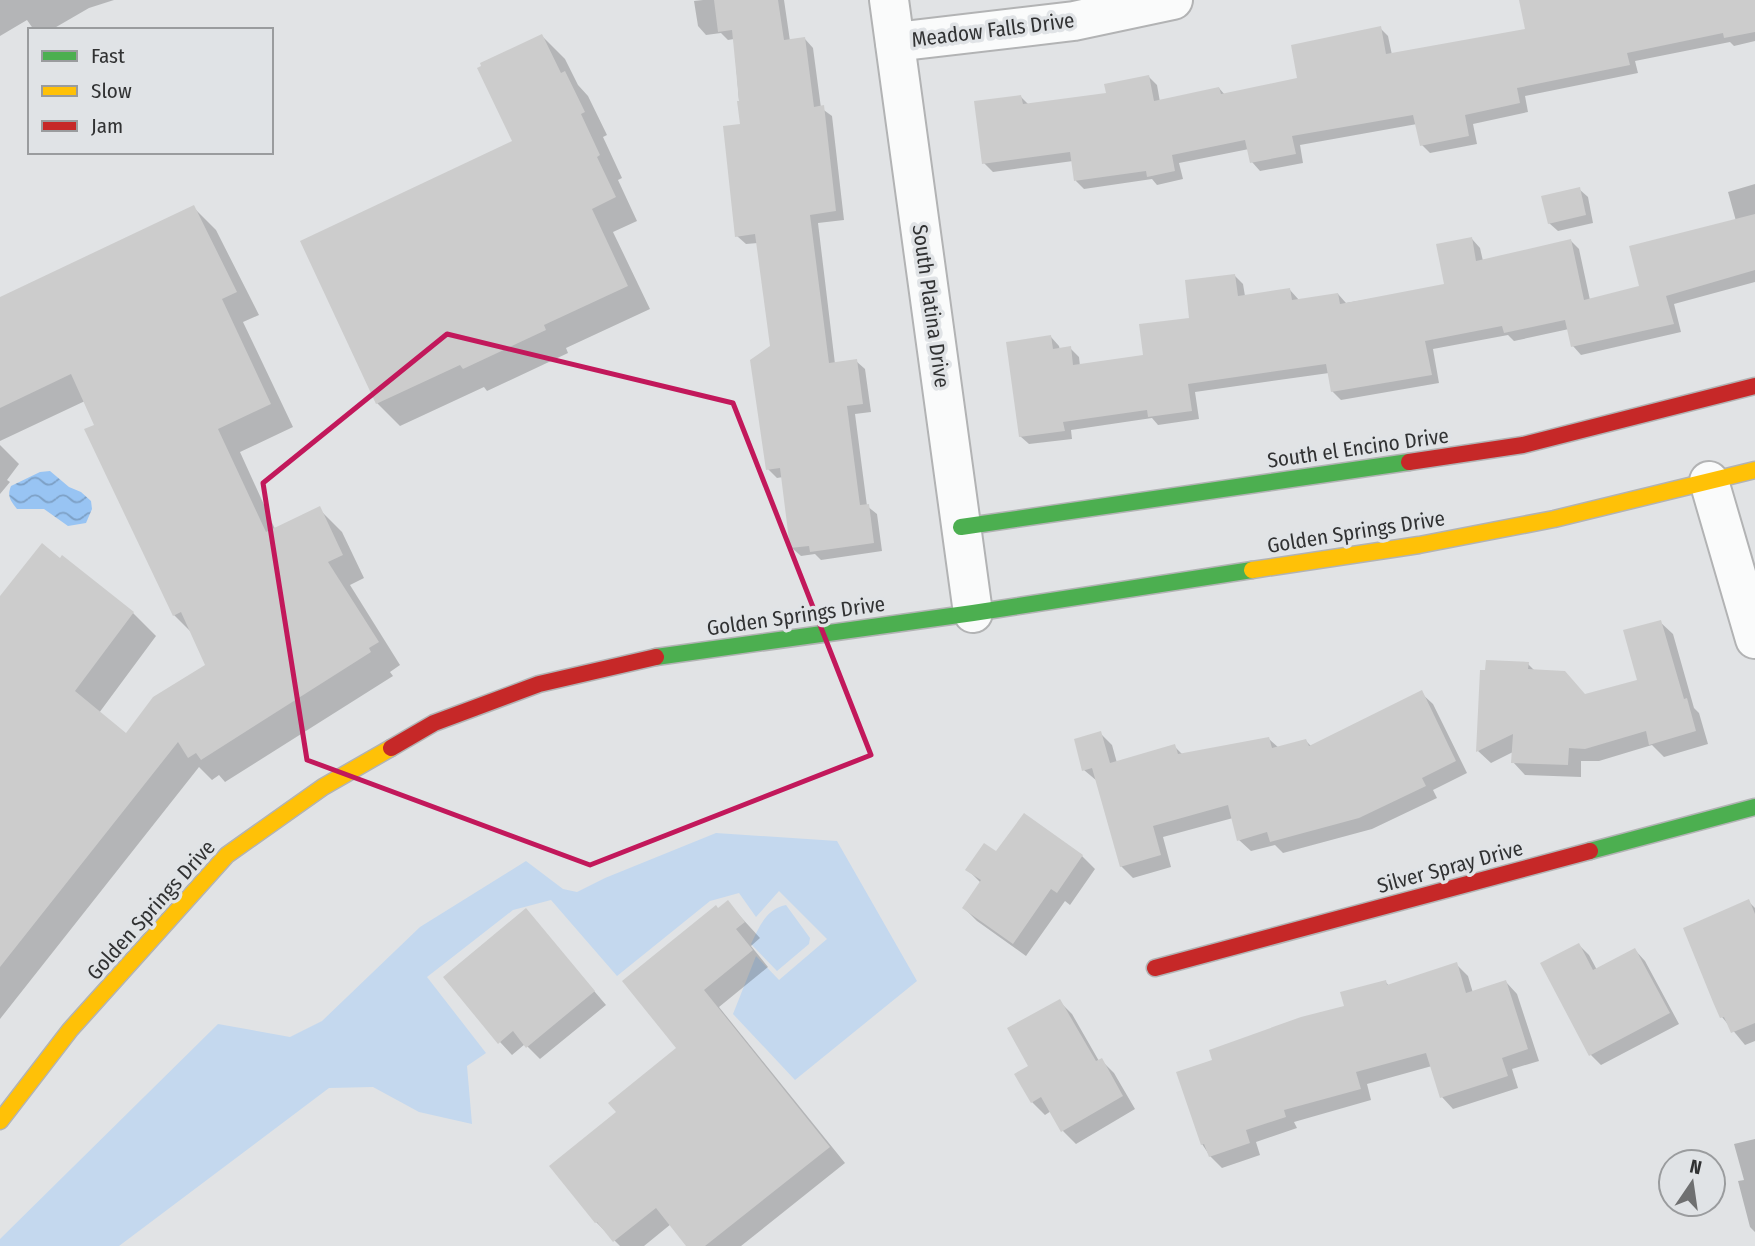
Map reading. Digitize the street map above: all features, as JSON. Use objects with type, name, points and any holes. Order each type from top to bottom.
[{"type":"main road","name":"South el Encino Drive","points":[[961,527],[1523,445],[1755,386]]},
{"type":"main road","name":"Golden Springs Drive","points":[[0,1121],[70,1030],[227,855],[323,787],[434,723],[539,684],[617,664],[675,653],[973,612],[1419,545],[1554,519],[1755,470]]},
{"type":"main road","name":"Silver Spray Drive","points":[[1155,968],[1755,807]]},
{"type":"street","name":"South Platina Drive","points":[[889,0],[973,612]]},
{"type":"street","name":"Meadow Falls Drive","points":[[895,42],[1074,21],[1174,0]]},
{"type":"street","points":[[1709,481],[1755,639]]},
{"type":"highlighted area","points":[[447,334],[733,403],[871,755],[590,865],[307,760],[263,483]]},
{"type":"shaded area","points":[[716,833],[837,841],[917,981],[795,1080],[733,1014],[756,956],[779,980],[827,939],[779,891],[756,917],[739,893],[710,901],[617,976],[551,900],[513,910],[427,977],[486,1053],[467,1066],[472,1124],[419,1112],[373,1087],[329,1088],[119,1246],[0,1246],[0,1239],[218,1024],[290,1037],[322,1021],[420,927],[526,861],[563,889],[577,892]]},
{"type":"shaded area","points":[[786,905],[810,938],[809,944],[777,971],[751,944],[768,915]]},
{"type":"water","points":[[50,471],[91,501],[92,509],[86,523],[68,526],[44,509],[17,509],[9,495],[11,486],[40,472]]},
{"type":"building","points":[[714,0],[778,0],[784,40],[805,37],[814,107],[824,105],[836,211],[810,215],[829,363],[857,359],[863,404],[847,406],[860,505],[869,504],[874,543],[810,552],[809,546],[790,548],[780,468],[766,470],[750,360],[770,346],[755,234],[735,237],[723,126],[740,124],[739,101],[732,30],[718,32]]},
{"type":"building","points":[[1519,0],[1755,0],[1755,32],[1724,38],[1723,33],[1627,53],[1630,65],[1517,88],[1520,103],[1465,115],[1469,136],[1420,146],[1413,115],[1292,136],[1296,154],[1250,163],[1245,140],[1172,155],[1175,171],[1147,177],[1146,171],[1074,181],[1070,152],[982,164],[974,101],[1021,95],[1023,104],[1106,93],[1104,84],[1149,75],[1154,101],[1219,87],[1221,94],[1297,78],[1291,45],[1381,26],[1386,54],[1525,29]]},
{"type":"building","points":[[542,34],[561,73],[565,71],[585,112],[581,114],[616,197],[592,209],[628,286],[544,325],[546,330],[463,369],[460,365],[376,404],[300,241],[512,141],[477,68],[481,66],[480,63]]},
{"type":"building","points":[[1580,187],[1586,215],[1548,224],[1541,196]]},
{"type":"building","points":[[194,205],[237,292],[222,299],[271,404],[218,429],[266,532],[320,506],[343,555],[328,562],[379,642],[369,648],[371,652],[201,760],[196,753],[188,758],[178,742],[0,967],[0,596],[42,543],[60,558],[62,555],[134,612],[75,691],[126,733],[153,697],[205,665],[181,612],[173,616],[84,429],[94,425],[71,374],[0,408],[0,297]]},
{"type":"building","points":[[1755,214],[1755,270],[1666,296],[1674,324],[1571,347],[1565,320],[1504,333],[1502,326],[1425,341],[1432,375],[1331,392],[1326,364],[1188,384],[1192,411],[1148,417],[1147,410],[1063,422],[1065,431],[1019,437],[1006,342],[1051,335],[1053,349],[1071,346],[1073,365],[1143,355],[1139,324],[1189,318],[1185,280],[1235,274],[1238,296],[1290,288],[1292,300],[1338,293],[1340,304],[1444,284],[1436,244],[1472,237],[1476,261],[1571,239],[1584,300],[1639,286],[1629,246]]},
{"type":"building","points":[[1661,620],[1696,731],[1649,745],[1646,731],[1585,749],[1569,748],[1568,765],[1511,763],[1513,734],[1476,752],[1480,670],[1485,670],[1486,660],[1529,662],[1528,669],[1565,671],[1585,694],[1637,680],[1623,630]]},
{"type":"building","points":[[1422,690],[1456,761],[1422,778],[1426,786],[1359,818],[1270,842],[1267,832],[1237,841],[1228,805],[1153,826],[1161,855],[1120,867],[1092,768],[1082,771],[1074,739],[1101,731],[1110,763],[1175,744],[1178,754],[1269,737],[1272,748],[1306,739],[1309,746]]},
{"type":"building","points":[[1024,813],[1083,855],[1057,893],[1051,889],[1013,944],[962,908],[981,880],[965,870],[984,843],[996,851]]},
{"type":"building","points":[[1749,899],[1755,914],[1755,1023],[1731,1033],[1724,1017],[1720,1018],[1683,928]]},
{"type":"building","points":[[728,900],[745,922],[736,929],[753,950],[704,990],[830,1147],[705,1246],[686,1246],[656,1208],[613,1242],[549,1166],[616,1112],[608,1103],[676,1048],[622,981],[716,905],[718,908]]},
{"type":"building","points":[[526,908],[595,991],[526,1048],[513,1031],[498,1044],[443,977]]},
{"type":"building","points":[[1579,943],[1593,970],[1635,948],[1670,1013],[1589,1056],[1540,963]]},
{"type":"building","points":[[1457,962],[1466,993],[1506,980],[1528,1049],[1502,1058],[1508,1076],[1440,1098],[1426,1053],[1356,1072],[1361,1089],[1284,1110],[1286,1117],[1246,1130],[1250,1143],[1209,1157],[1204,1144],[1201,1145],[1176,1072],[1212,1060],[1209,1050],[1301,1017],[1344,1006],[1340,992],[1386,980],[1387,985]]},
{"type":"building","points":[[1060,999],[1096,1061],[1102,1058],[1123,1096],[1061,1132],[1041,1097],[1031,1103],[1014,1074],[1028,1066],[1007,1028]]},
{"type":"traffic: fast","points":[[961,527],[1409,462]]},
{"type":"traffic: fast","points":[[656,657],[973,613],[1252,570]]},
{"type":"traffic: fast","points":[[1590,851],[1755,807]]},
{"type":"traffic: slow","points":[[1252,570],[1419,545],[1554,519],[1755,470]]},
{"type":"traffic: slow","points":[[0,1121],[70,1030],[227,855],[323,787],[391,748]]},
{"type":"traffic: jam","points":[[1409,462],[1523,445],[1755,386]]},
{"type":"traffic: jam","points":[[391,748],[434,723],[539,684],[656,657]]},
{"type":"traffic: jam","points":[[1155,968],[1590,851]]}]
